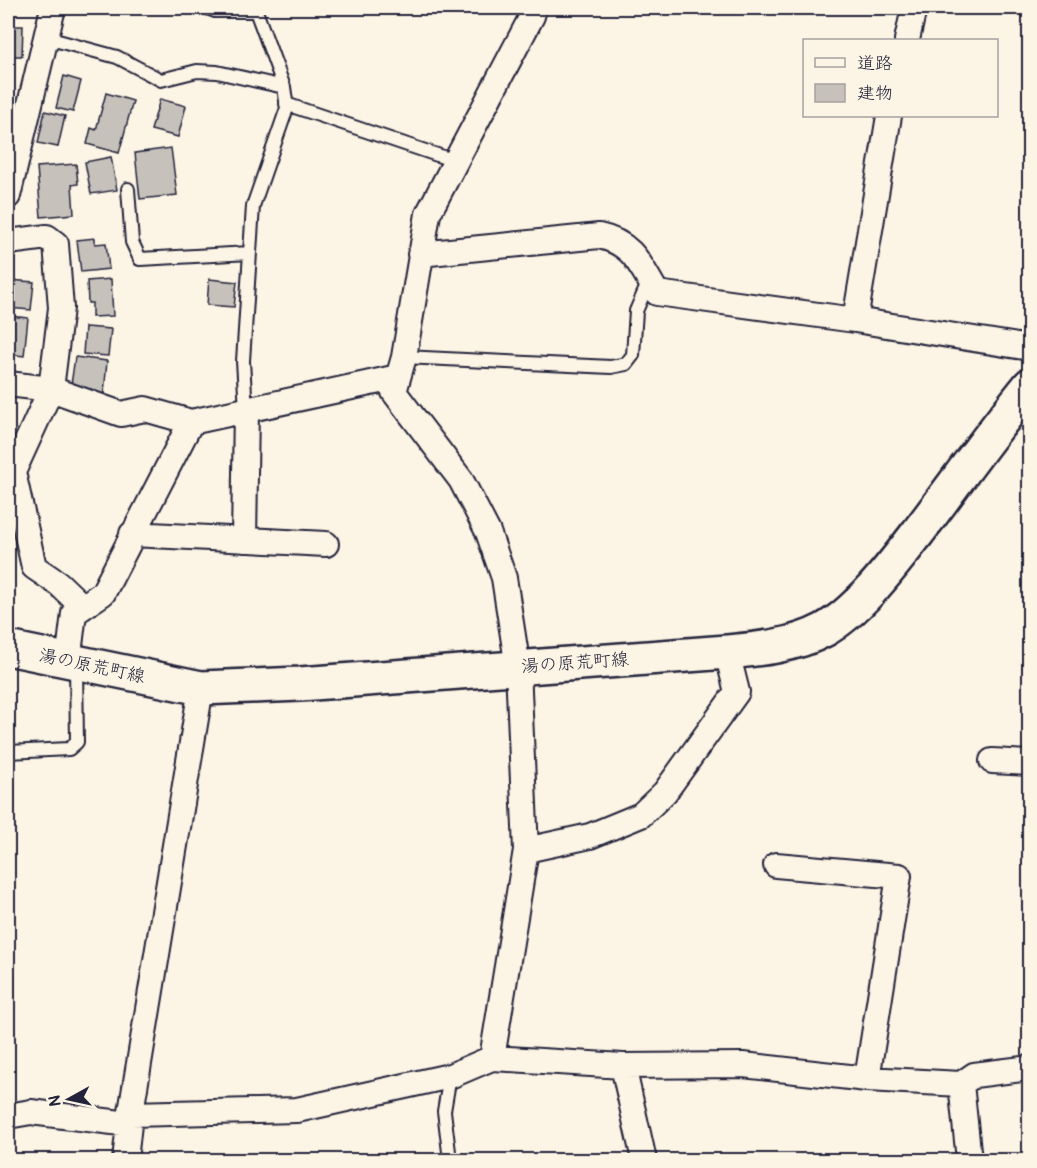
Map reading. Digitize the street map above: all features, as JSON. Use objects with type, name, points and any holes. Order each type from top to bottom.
[{"type":"main road","name":"湯の原荒町線","points":[[8,648],[201,688],[300,684],[727,652],[779,646],[804,639],[826,629],[854,606],[899,557],[1029,385]]},
{"type":"street","points":[[8,196],[17,118],[47,38],[53,8]]},
{"type":"street","points":[[492,1058],[526,850],[518,668],[504,578],[488,532],[461,480],[394,392],[401,367],[428,214],[532,16],[534,8]]},
{"type":"street","points":[[907,39],[914,8]]},
{"type":"street","points":[[855,320],[890,117]]},
{"type":"street","points":[[420,254],[599,236],[614,239],[630,250],[657,293],[855,320],[1029,348]]},
{"type":"street","points":[[8,240],[47,237],[56,244],[61,308],[51,389],[13,472],[14,510],[34,567],[59,584],[82,607]]},
{"type":"street","points":[[8,384],[51,389],[121,414],[145,409],[191,422],[246,410],[401,367]]},
{"type":"street","points":[[244,540],[246,410]]},
{"type":"street","points":[[72,662],[74,613],[103,592],[191,422]]},
{"type":"street","points":[[132,534],[326,544]]},
{"type":"street","points":[[526,850],[590,836],[631,820],[641,815],[665,792],[737,692],[727,652]]},
{"type":"street","points":[[125,1161],[201,688]]},
{"type":"street","points":[[992,761],[1029,763]]},
{"type":"street","points":[[776,865],[899,876],[867,1079]]},
{"type":"street","points":[[8,1116],[31,1112],[130,1119],[297,1110],[450,1076],[492,1058],[623,1066],[743,1065],[867,1079],[961,1084],[974,1075],[1029,1068]]},
{"type":"street","points":[[623,1066],[644,1161]]},
{"type":"street","points":[[961,1084],[969,1161]]},
{"type":"lane","points":[[207,8],[215,11],[256,12],[284,87],[287,108],[253,206],[243,361],[246,410]]},
{"type":"lane","points":[[47,38],[117,57],[161,80],[197,71],[217,72],[284,87]]},
{"type":"lane","points":[[286,104],[455,161]]},
{"type":"lane","points":[[128,189],[132,242],[140,260],[250,253]]},
{"type":"lane","points":[[401,367],[611,367],[626,364],[633,355],[636,311],[649,280]]},
{"type":"lane","points":[[8,752],[69,748],[77,742],[72,662]]},
{"type":"lane","points":[[450,1076],[444,1111],[450,1161]]},
{"type":"building","points":[[8,26],[23,26],[22,56],[8,56]]},
{"type":"building","points":[[64,76],[81,81],[73,112],[56,108]]},
{"type":"building","points":[[106,93],[133,101],[119,153],[87,144],[91,128],[96,130]]},
{"type":"building","points":[[160,99],[186,106],[178,137],[151,130]]},
{"type":"building","points":[[45,111],[65,116],[58,147],[38,143]]},
{"type":"building","points":[[171,148],[177,195],[140,199],[135,153]]},
{"type":"building","points":[[111,157],[117,190],[91,194],[85,162]]},
{"type":"building","points":[[76,164],[78,184],[72,185],[74,214],[41,217],[37,167]]},
{"type":"building","points":[[95,238],[95,244],[106,243],[109,269],[81,272],[77,240]]},
{"type":"building","points":[[111,279],[113,316],[92,317],[92,303],[88,303],[87,281]]},
{"type":"building","points":[[209,279],[237,282],[234,307],[207,305]]},
{"type":"building","points":[[9,280],[34,282],[31,310],[8,308]]},
{"type":"building","points":[[9,316],[28,318],[24,356],[8,354]]},
{"type":"building","points":[[85,327],[111,329],[108,356],[83,354]]},
{"type":"building","points":[[75,357],[107,361],[104,394],[71,385]]}]
